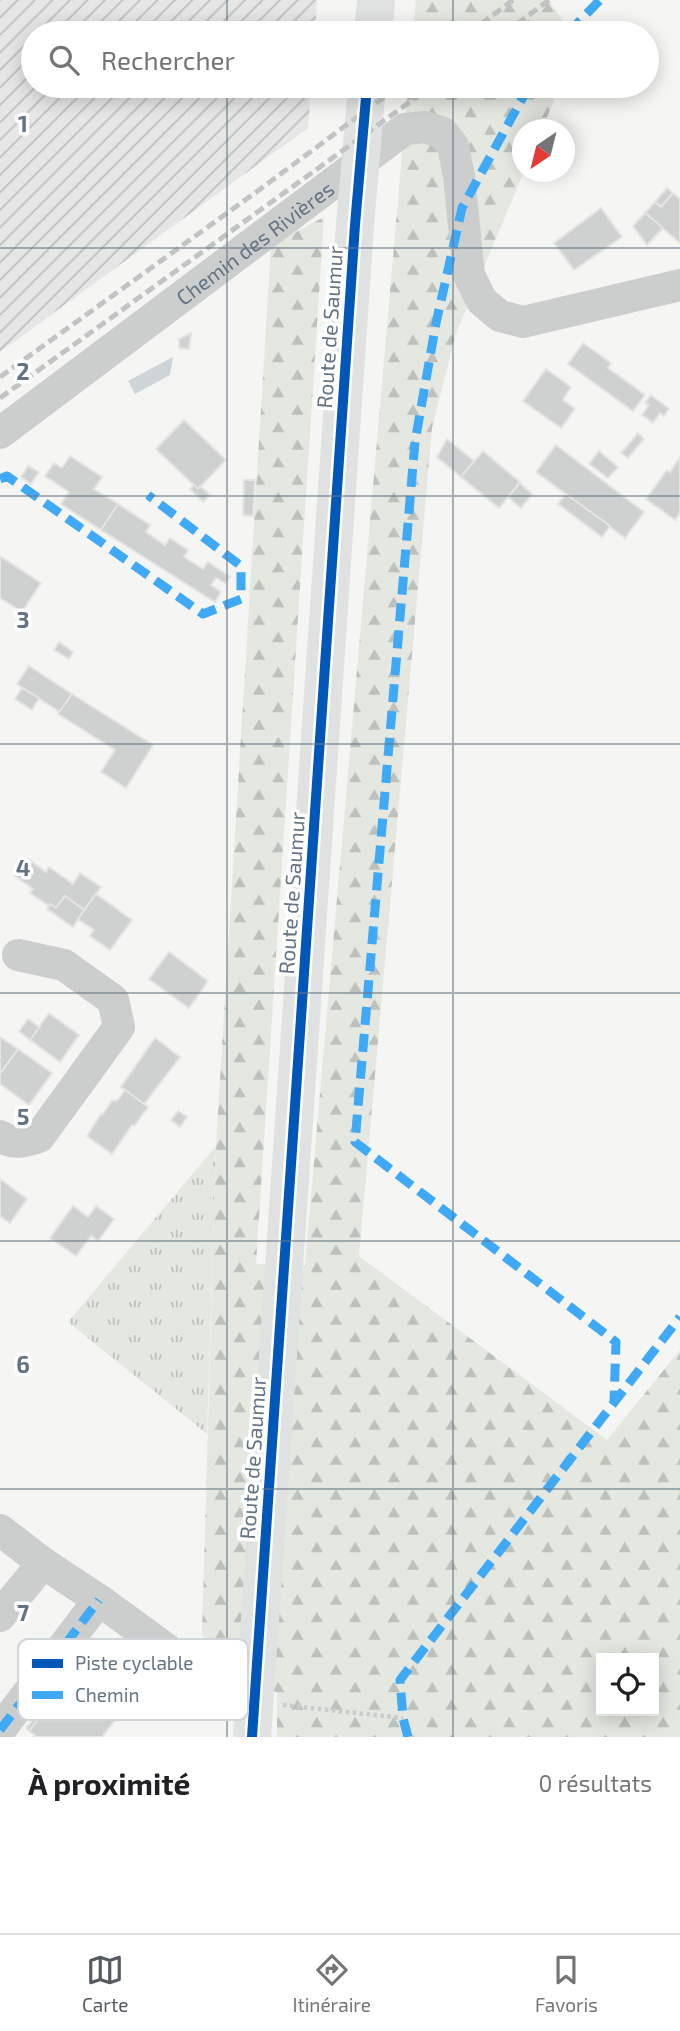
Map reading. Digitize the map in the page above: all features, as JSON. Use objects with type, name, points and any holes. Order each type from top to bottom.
[{"type":"main road","points":[[372,21],[374,0]]},
{"type":"main road","name":"Route de Saumur","points":[[253,1720],[355,225],[366,98]]},
{"type":"street","name":"Chemin des Rivières","points":[[0,433],[405,130],[425,127],[443,133],[453,146],[459,176],[469,275],[482,301],[500,316],[523,322],[680,285]]},
{"type":"street","points":[[0,1136],[6,1141],[24,1143],[39,1137],[119,1027],[113,1000],[64,965],[18,955]]},
{"type":"street","points":[[0,1531],[153,1639]]},
{"type":"street","points":[[0,1616],[43,1563]]},
{"type":"street","points":[[69,1639],[99,1600]]},
{"type":"street","points":[[0,1730],[18,1706]]},
{"type":"path","points":[[253,1720],[403,1718]]},
{"type":"shaded area","points":[[0,0],[317,0],[316,21],[21,21],[21,98],[310,98],[308,128],[0,352]]},
{"type":"shaded area","points":[[173,357],[170,375],[135,394],[128,381]]},
{"type":"green space","points":[[416,0],[549,0],[563,21],[414,21]]},
{"type":"green space","points":[[407,98],[555,98],[546,119],[512,119],[512,182],[520,182],[456,333],[432,428],[359,1256],[607,1440],[680,1350],[680,1737],[277,1737],[277,1693],[248,1671],[248,1639],[207,1639],[202,1635],[216,1146],[271,245],[324,217],[256,1264],[305,1265]]},
{"type":"green space","points":[[216,1146],[207,1434],[68,1322]]},
{"type":"building","points":[[667,188],[673,193],[661,207],[655,202]]},
{"type":"building","points":[[673,193],[680,199],[680,243],[645,213],[655,202],[661,207]]},
{"type":"building","points":[[601,208],[622,237],[574,270],[554,243]]},
{"type":"building","points":[[645,213],[663,228],[647,245],[633,226]]},
{"type":"building","points":[[191,333],[189,349],[179,348],[179,339]]},
{"type":"building","points":[[583,343],[611,363],[608,368],[645,395],[633,411],[568,364]]},
{"type":"building","points":[[546,369],[571,387],[563,400],[575,409],[561,428],[523,401]]},
{"type":"building","points":[[651,395],[669,409],[664,416],[660,413],[653,423],[642,415],[649,405],[645,403]]},
{"type":"building","points":[[184,420],[226,460],[198,489],[156,449]]},
{"type":"building","points":[[638,433],[644,439],[628,458],[621,453]]},
{"type":"building","points":[[447,439],[474,461],[461,477],[437,457]]},
{"type":"building","points":[[556,445],[644,512],[625,538],[536,472]]},
{"type":"building","points":[[483,451],[520,482],[499,508],[461,477]]},
{"type":"building","points":[[599,451],[618,467],[608,478],[589,464]]},
{"type":"building","points":[[70,456],[102,477],[94,489],[118,504],[101,530],[61,504],[69,492],[45,476],[54,463],[62,468]]},
{"type":"building","points":[[680,457],[680,513],[675,520],[646,499]]},
{"type":"building","points":[[28,466],[39,472],[31,484],[21,477]]},
{"type":"building","points":[[244,480],[255,480],[253,516],[243,515]]},
{"type":"building","points":[[520,483],[532,494],[521,508],[508,497]]},
{"type":"building","points":[[194,485],[198,489],[200,486],[210,495],[203,502],[190,489]]},
{"type":"building","points":[[566,494],[610,526],[602,537],[558,504]]},
{"type":"building","points":[[118,504],[150,525],[146,532],[165,545],[170,538],[188,550],[184,557],[203,569],[208,562],[230,577],[225,583],[216,578],[211,585],[221,592],[215,602],[101,530]]},
{"type":"building","points":[[0,556],[41,583],[22,612],[0,598]]},
{"type":"building","points":[[59,642],[73,652],[69,659],[54,650]]},
{"type":"building","points":[[29,666],[72,694],[60,712],[17,684]]},
{"type":"building","points":[[22,688],[39,698],[32,710],[15,699]]},
{"type":"building","points":[[72,694],[153,745],[126,788],[101,772],[115,750],[58,714]]},
{"type":"building","points":[[28,859],[46,872],[49,867],[73,884],[80,873],[101,887],[84,910],[65,896],[56,908],[50,904],[49,906],[30,893],[33,889],[15,876]]},
{"type":"building","points":[[96,894],[132,920],[110,950],[90,936],[94,930],[78,919]]},
{"type":"building","points":[[65,896],[84,910],[73,927],[47,909],[50,904],[56,908]]},
{"type":"building","points":[[169,952],[208,981],[189,1008],[149,979]]},
{"type":"building","points":[[49,1013],[79,1035],[60,1062],[30,1040]]},
{"type":"building","points":[[28,1019],[39,1027],[30,1040],[19,1031]]},
{"type":"building","points":[[0,1037],[18,1049],[0,1074]]},
{"type":"building","points":[[155,1038],[180,1057],[144,1104],[121,1087]]},
{"type":"building","points":[[18,1049],[52,1073],[29,1105],[0,1084],[0,1074]]},
{"type":"building","points":[[125,1090],[148,1107],[112,1154],[87,1136],[101,1114],[112,1101],[118,1100]]},
{"type":"building","points":[[178,1111],[187,1117],[180,1127],[171,1120]]},
{"type":"building","points":[[0,1179],[27,1199],[10,1223],[0,1216]]},
{"type":"building","points":[[73,1206],[88,1217],[96,1206],[114,1219],[98,1241],[91,1236],[76,1256],[50,1238]]},
{"type":"building","points":[[33,1720],[38,1720],[29,1731],[26,1728]]},
{"type":"building","points":[[38,1720],[115,1720],[102,1737],[33,1737],[35,1735],[29,1731]]},
{"type":"railway","points":[[485,21],[513,0]]},
{"type":"railway","points":[[521,21],[549,0]]},
{"type":"railway","points":[[0,377],[383,98]]},
{"type":"railway","points":[[0,398],[415,98]]},
{"type":"marked path","points":[[580,21],[600,0]]},
{"type":"marked path","points":[[522,98],[462,208],[436,323],[415,442],[355,1142],[616,1342],[614,1402]]},
{"type":"marked path","points":[[0,479],[7,476],[203,614],[241,599],[241,566],[148,495]]},
{"type":"marked path","points":[[408,1737],[403,1718],[400,1680],[680,1317]]},
{"type":"marked path","points":[[69,1639],[99,1600]]},
{"type":"marked path","points":[[0,1730],[18,1706]]},
{"type":"cycle path","points":[[252,1737],[355,225],[366,98]]}]
